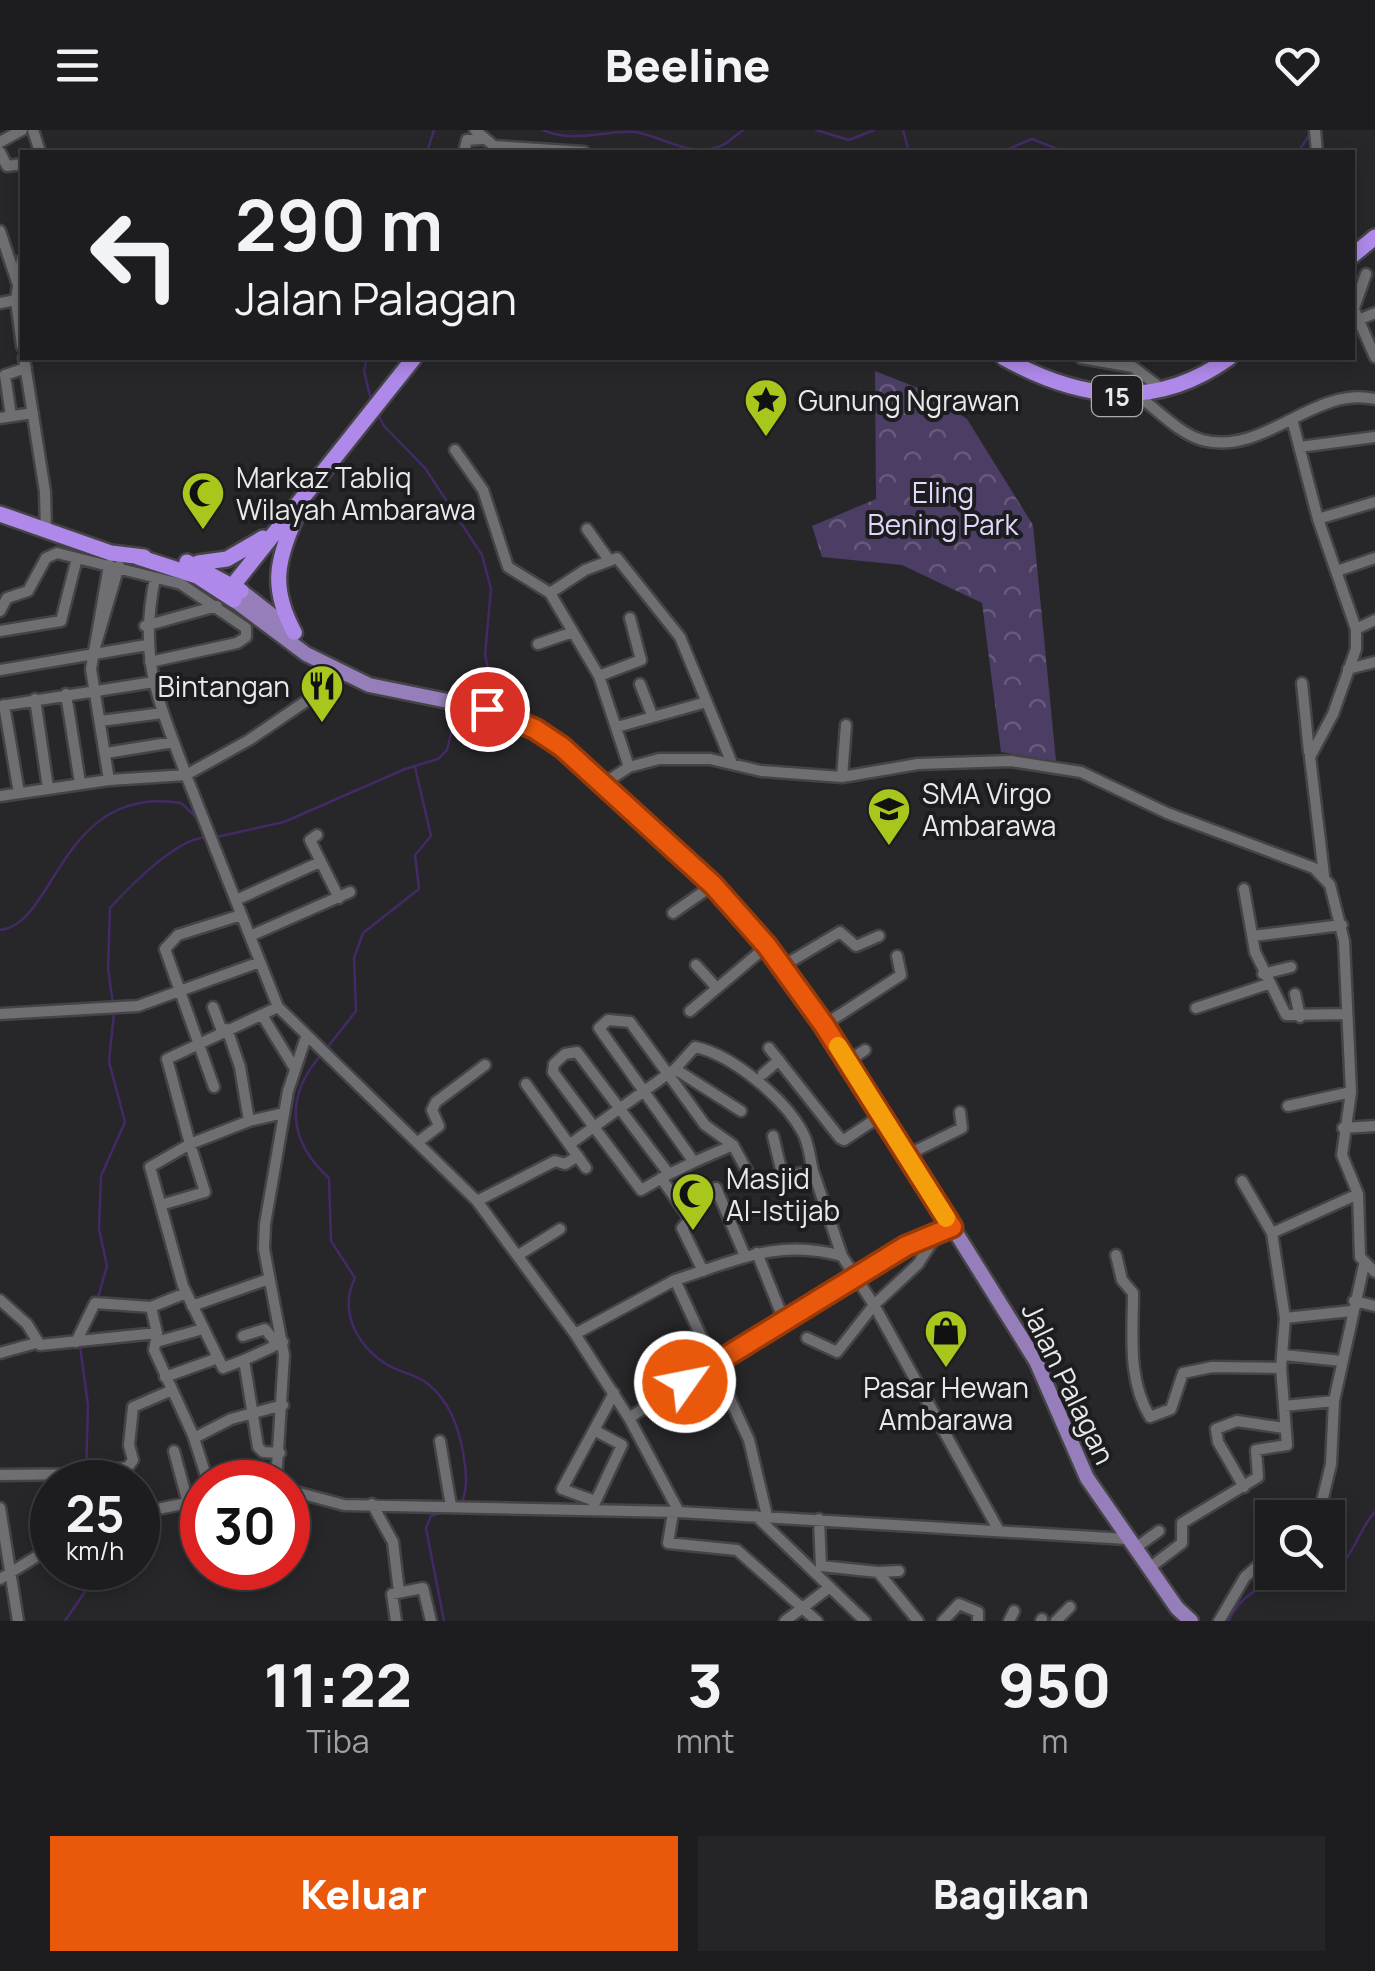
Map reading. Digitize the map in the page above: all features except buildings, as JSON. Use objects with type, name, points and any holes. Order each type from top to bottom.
[{"type":"highway","points":[[1355,254],[1375,237]]},
{"type":"highway","points":[[230,595],[412,360]]},
{"type":"highway","name":"15","points":[[1008,360],[1072,389],[1113,396],[1166,390],[1226,360]]},
{"type":"highway","name":"Jalan Palagan","points":[[0,514],[115,561],[138,557],[189,562],[230,595]]},
{"type":"highway","points":[[189,562],[227,559],[246,551],[292,516]]},
{"type":"highway","points":[[292,516],[275,574],[277,594],[294,632]]},
{"type":"highway","name":"Jalan Palagan","points":[[138,557],[197,576],[230,595]]},
{"type":"main road","name":"Jalan Palagan","points":[[230,595],[294,632],[328,664]]},
{"type":"main road","name":"Jalan Palagan","points":[[230,595],[306,654],[346,674],[399,694],[508,716],[562,747],[713,885],[767,946],[848,1061],[1036,1361],[1088,1478],[1148,1569],[1191,1621]]},
{"type":"street","points":[[0,142],[32,130]]},
{"type":"street","points":[[479,135],[504,148],[544,150]]},
{"type":"street","points":[[0,152],[7,166],[20,164]]},
{"type":"street","points":[[0,230],[18,284]]},
{"type":"street","points":[[20,272],[16,300],[20,331]]},
{"type":"street","points":[[1366,274],[1355,311],[1375,357]]},
{"type":"street","points":[[0,303],[16,300]]},
{"type":"street","points":[[1355,311],[1375,313]]},
{"type":"street","points":[[1093,360],[1133,367],[1141,391],[1155,408],[1188,433],[1214,441],[1245,439],[1345,397],[1375,398]]},
{"type":"street","points":[[33,413],[5,417],[5,376],[25,363],[33,413],[45,492],[46,532]]},
{"type":"street","points":[[1155,408],[1166,390]]},
{"type":"street","points":[[1292,418],[1318,519],[1356,629],[1356,649],[1332,714],[1310,757]]},
{"type":"street","points":[[1300,446],[1375,436]]},
{"type":"street","points":[[455,450],[483,490],[508,567],[550,593],[599,676],[629,767]]},
{"type":"street","points":[[1318,519],[1375,502]]},
{"type":"street","points":[[587,529],[609,560]]},
{"type":"street","points":[[0,611],[7,598],[28,591],[51,554],[115,561],[155,578],[230,595]]},
{"type":"street","points":[[0,632],[60,622],[77,558]]},
{"type":"street","points":[[1336,570],[1375,558]]},
{"type":"street","points":[[550,593],[609,560],[622,561],[680,637],[703,703],[731,761]]},
{"type":"street","points":[[110,780],[93,655],[115,561]]},
{"type":"street","points":[[155,578],[145,626],[154,682],[278,1007],[476,1200],[520,1254],[629,1418],[676,1512],[667,1538],[670,1544],[738,1550],[817,1621]]},
{"type":"street","points":[[145,626],[230,595]]},
{"type":"street","points":[[150,662],[242,640],[246,628],[230,595]]},
{"type":"street","points":[[599,676],[641,660],[630,618]]},
{"type":"street","points":[[1356,629],[1375,620]]},
{"type":"street","points":[[538,644],[573,632]]},
{"type":"street","points":[[0,670],[146,645]]},
{"type":"street","points":[[1348,669],[1375,662]]},
{"type":"street","points":[[0,796],[80,783],[186,774],[249,740],[346,674]]},
{"type":"street","points":[[18,793],[2,706],[154,682]]},
{"type":"street","points":[[1302,683],[1324,875],[1342,926],[1351,1092],[1342,1154],[1358,1194],[1364,1264],[1334,1401],[1331,1464],[1322,1500]]},
{"type":"street","points":[[640,684],[652,715]]},
{"type":"street","points":[[66,694],[80,783]]},
{"type":"street","points":[[36,700],[48,788]]},
{"type":"street","points":[[617,727],[703,703]]},
{"type":"street","points":[[100,721],[163,713]]},
{"type":"street","points":[[842,777],[846,725]]},
{"type":"street","points":[[106,754],[174,742]]},
{"type":"street","points":[[603,784],[629,767],[659,759],[731,761],[762,771],[842,777],[953,761],[1011,761],[1063,767],[1324,875]]},
{"type":"street","points":[[0,768],[14,766]]},
{"type":"street","points":[[250,936],[344,895],[320,862],[310,840],[318,834]]},
{"type":"street","points":[[236,900],[320,862]]},
{"type":"street","points":[[673,913],[713,885]]},
{"type":"street","points":[[1244,889],[1265,979],[1286,1015],[1346,1014]]},
{"type":"street","points":[[214,1087],[166,957],[168,942],[242,916]]},
{"type":"street","points":[[1254,936],[1342,926]]},
{"type":"street","points":[[782,966],[840,932],[856,946],[879,936]]},
{"type":"street","points":[[690,1011],[767,946]]},
{"type":"street","points":[[824,1025],[901,976],[897,956]]},
{"type":"street","points":[[0,1014],[113,1009],[260,962]]},
{"type":"street","points":[[696,965],[716,986]]},
{"type":"street","points":[[1196,1008],[1291,967]]},
{"type":"street","points":[[1295,994],[1300,1016]]},
{"type":"street","points":[[164,1204],[204,1192],[167,1059],[197,1041],[278,1007]]},
{"type":"street","points":[[213,1008],[240,1068],[249,1121]]},
{"type":"street","points":[[262,1015],[296,1069]]},
{"type":"street","points":[[694,1162],[601,1036],[599,1028],[605,1022],[630,1022],[672,1072],[684,1096],[732,1145],[753,1182],[813,1171]]},
{"type":"street","points":[[279,1460],[283,1405],[280,1344],[264,1224],[284,1114],[306,1037]]},
{"type":"street","points":[[570,1144],[672,1072],[695,1046],[737,1068],[794,1120],[804,1136],[842,1256],[874,1304],[998,1528]]},
{"type":"street","points":[[769,1048],[840,1138],[844,1140],[882,1116]]},
{"type":"street","points":[[848,1061],[864,1050]]},
{"type":"street","points":[[642,1190],[552,1068],[565,1054],[577,1052],[681,1200],[690,1220],[682,1228],[703,1271]]},
{"type":"street","points":[[763,1074],[779,1060]]},
{"type":"street","points":[[418,1142],[439,1126],[432,1110],[436,1102],[485,1065]]},
{"type":"street","points":[[672,1072],[742,1110]]},
{"type":"street","points":[[684,1096],[693,1080]]},
{"type":"street","points":[[526,1084],[586,1168]]},
{"type":"street","points":[[1288,1106],[1351,1092]]},
{"type":"street","points":[[907,1155],[962,1128],[960,1112]]},
{"type":"street","points":[[280,1344],[224,1368],[186,1293],[150,1165],[249,1121],[284,1114]]},
{"type":"street","points":[[1344,1128],[1375,1126]]},
{"type":"street","points":[[716,1132],[721,1150]]},
{"type":"street","points":[[773,1136],[784,1177]]},
{"type":"street","points":[[627,1196],[732,1145]]},
{"type":"street","points":[[476,1200],[558,1160],[565,1164],[578,1156]]},
{"type":"street","points":[[1148,1569],[1182,1544],[1182,1523],[1258,1477],[1254,1453],[1287,1445],[1281,1368],[1285,1318],[1272,1233],[1242,1181]]},
{"type":"street","points":[[681,1200],[716,1188],[783,1318]]},
{"type":"street","points":[[1272,1233],[1358,1194]]},
{"type":"street","points":[[629,1418],[783,1318],[906,1246],[952,1227]]},
{"type":"street","points":[[520,1254],[560,1229]]},
{"type":"street","points":[[807,1338],[837,1352],[874,1304],[918,1264],[936,1235]]},
{"type":"street","points":[[575,1334],[674,1280],[751,1254],[795,1246],[842,1256]]},
{"type":"street","points":[[1116,1255],[1122,1280],[1132,1293],[1129,1335],[1142,1402],[1150,1417],[1171,1409],[1183,1372],[1212,1367],[1281,1368]]},
{"type":"street","points":[[1364,1264],[1375,1272]]},
{"type":"street","points":[[192,1306],[269,1279]]},
{"type":"street","points":[[674,1280],[749,1440],[761,1516],[864,1621]]},
{"type":"street","points":[[80,1342],[96,1303],[151,1307],[186,1293]]},
{"type":"street","points":[[0,1300],[26,1324],[36,1343]]},
{"type":"street","points":[[1285,1318],[1375,1306]]},
{"type":"street","points":[[151,1307],[157,1338],[154,1350],[201,1460]]},
{"type":"street","points":[[0,1353],[36,1343],[157,1338],[202,1329]]},
{"type":"street","points":[[242,1336],[265,1329],[280,1344]]},
{"type":"street","points":[[1284,1355],[1342,1361]]},
{"type":"street","points":[[164,1378],[218,1358]]},
{"type":"street","points":[[244,1360],[250,1415],[260,1451],[280,1454]]},
{"type":"street","points":[[0,1475],[86,1474],[132,1464],[129,1445],[133,1407],[170,1391]]},
{"type":"street","points":[[594,1505],[562,1489],[614,1393]]},
{"type":"street","points":[[1284,1406],[1334,1401]]},
{"type":"street","points":[[194,1438],[283,1405]]},
{"type":"street","points":[[1244,1487],[1218,1442],[1216,1429],[1237,1421],[1284,1428]]},
{"type":"street","points":[[594,1430],[622,1445],[594,1505]]},
{"type":"street","points":[[440,1440],[457,1506]]},
{"type":"street","points":[[174,1451],[180,1473]]},
{"type":"street","points":[[310,1497],[326,1502],[372,1504],[594,1505],[998,1528],[1130,1544],[1159,1531]]},
{"type":"street","points":[[372,1504],[387,1529],[399,1592]]},
{"type":"street","points":[[0,1508],[18,1621]]},
{"type":"street","points":[[819,1518],[821,1566],[899,1571]]},
{"type":"street","points":[[0,1579],[30,1561]]},
{"type":"street","points":[[1219,1621],[1244,1577],[1255,1568]]},
{"type":"street","points":[[878,1572],[918,1621]]},
{"type":"street","points":[[785,1621],[830,1587]]},
{"type":"street","points":[[396,1621],[392,1594],[426,1589],[431,1621]]},
{"type":"street","points":[[943,1621],[958,1604],[978,1612],[978,1621]]},
{"type":"street","points":[[1056,1621],[1070,1607]]},
{"type":"green space","name":"Eling Bening Park","points":[[875,371],[923,390],[967,419],[1033,525],[1056,761],[1001,752],[982,603],[902,565],[822,557],[812,526],[876,499]]},
{"type":"waterway","points":[[428,150],[434,130]]},
{"type":"waterway","points":[[543,130],[566,136],[635,132],[700,150],[720,146],[743,130]]},
{"type":"waterway","points":[[816,130],[849,140],[874,130]]},
{"type":"waterway","points":[[903,130],[908,150]]},
{"type":"waterway","points":[[1299,150],[1310,134]]},
{"type":"waterway","points":[[1006,150],[1032,139],[1060,150]]},
{"type":"waterway","points":[[367,360],[364,371],[371,400]]},
{"type":"waterway","points":[[377,412],[384,426],[425,468],[482,555],[491,589],[485,655],[496,705]]},
{"type":"waterway","points":[[216,837],[284,822],[405,769],[438,759],[447,750],[454,722],[492,721],[493,717]]},
{"type":"waterway","points":[[327,1048],[356,1011],[354,958],[363,933],[419,889],[415,855],[431,836],[415,767]]},
{"type":"waterway","points":[[0,930],[19,922],[85,834],[110,814],[141,803],[181,803],[196,817],[204,836]]},
{"type":"waterway","points":[[113,1004],[108,968],[110,908],[169,853],[208,837]]},
{"type":"waterway","points":[[97,1301],[107,1266],[99,1229],[101,1176],[125,1122],[109,1062],[114,1012]]},
{"type":"waterway","points":[[322,1054],[301,1086],[296,1118],[305,1149],[329,1178],[331,1241],[355,1278],[350,1291],[350,1315],[359,1338],[376,1357],[423,1381],[436,1391],[452,1415],[465,1466],[461,1505]]},
{"type":"waterway","points":[[80,1346],[88,1405],[86,1460]]},
{"type":"waterway","points":[[442,1512],[431,1516],[426,1528],[444,1621]]},
{"type":"waterway","points":[[1345,1559],[1375,1512]]},
{"type":"waterway","points":[[65,1621],[86,1590]]},
{"type":"waterway","points":[[1229,1621],[1243,1600],[1257,1590]]},
{"type":"slow traffic","points":[[838,1046],[946,1218]]},
{"type":"place","name":"Gunung Ngrawan","points":[[766,438]]},
{"type":"place","name":"Markaz Tabliq Wilayah Ambarawa","points":[[203,531]]},
{"type":"place","name":"Bintangan","points":[[322,724]]},
{"type":"place","name":"SMA Virgo Ambarawa","points":[[889,847]]},
{"type":"place","name":"Masjid Al-Istijab","points":[[693,1232]]},
{"type":"place","name":"Pasar Hewan Ambarawa","points":[[946,1369]]},
{"type":"route","points":[[487,709],[535,729],[562,747],[728,901],[824,1025],[952,1227],[906,1246],[783,1318],[685,1382]]}]
